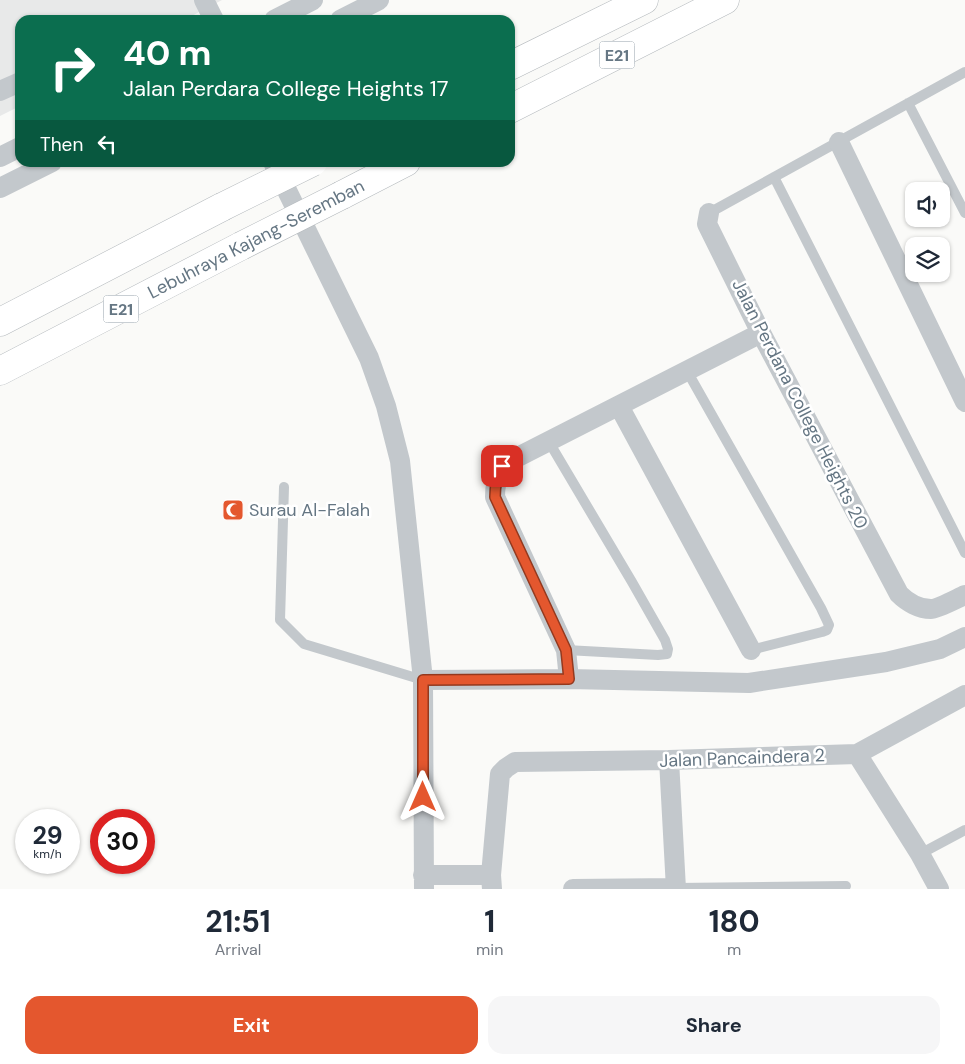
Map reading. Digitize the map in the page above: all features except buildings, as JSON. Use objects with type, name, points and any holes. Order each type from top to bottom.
[{"type":"highway","name":"E21","points":[[515,64],[644,0]]},
{"type":"highway","name":"E21","points":[[515,106],[725,0]]},
{"type":"highway","name":"E21","points":[[0,322],[303,167]]},
{"type":"highway","name":"Lebuhraya Kajang-Seremban","points":[[0,371],[396,167]]},
{"type":"street","points":[[204,0],[212,15]]},
{"type":"street","points":[[284,15],[313,0]]},
{"type":"street","points":[[350,15],[379,0]]},
{"type":"street","points":[[0,92],[15,84]]},
{"type":"street","points":[[839,142],[965,402]]},
{"type":"street","points":[[0,156],[15,149]]},
{"type":"street","points":[[0,188],[42,167]]},
{"type":"street","points":[[276,167],[368,358],[386,406],[400,461],[423,680],[424,882],[492,882]]},
{"type":"street","name":"Jalan Perdana College Heights 20","points":[[709,213],[707,224],[761,333],[899,594],[904,600],[916,606],[932,609],[965,595]]},
{"type":"street","points":[[569,679],[566,650],[495,497],[497,476],[502,466],[761,333]]},
{"type":"street","points":[[619,406],[750,650]]},
{"type":"street","points":[[423,680],[569,679],[749,683],[886,662],[940,649],[965,636]]},
{"type":"street","name":"Jalan Pancaindera 2","points":[[492,882],[500,774],[515,762],[669,760],[858,754],[965,695]]},
{"type":"street","points":[[858,754],[920,854],[939,889]]},
{"type":"street","points":[[573,889],[676,888],[669,760]]},
{"type":"lane","points":[[709,213],[965,72]]},
{"type":"lane","points":[[908,103],[965,213]]},
{"type":"lane","points":[[774,177],[965,553]]},
{"type":"lane","points":[[687,371],[817,600],[829,625],[827,630],[822,632],[750,650]]},
{"type":"lane","points":[[549,442],[632,582],[668,649],[667,654],[658,655],[566,650]]},
{"type":"lane","points":[[284,486],[280,620],[304,644],[423,680]]},
{"type":"lane","points":[[920,854],[965,830]]},
{"type":"lane","points":[[676,888],[846,886]]},
{"type":"shaded area","points":[[0,0],[222,0],[194,15],[15,15],[15,108],[0,116]]},
{"type":"place","name":"Surau Al-Falah","points":[[233,510]]},
{"type":"route","points":[[423,797],[423,680],[569,679],[566,650],[495,497],[497,476],[502,466]]}]
